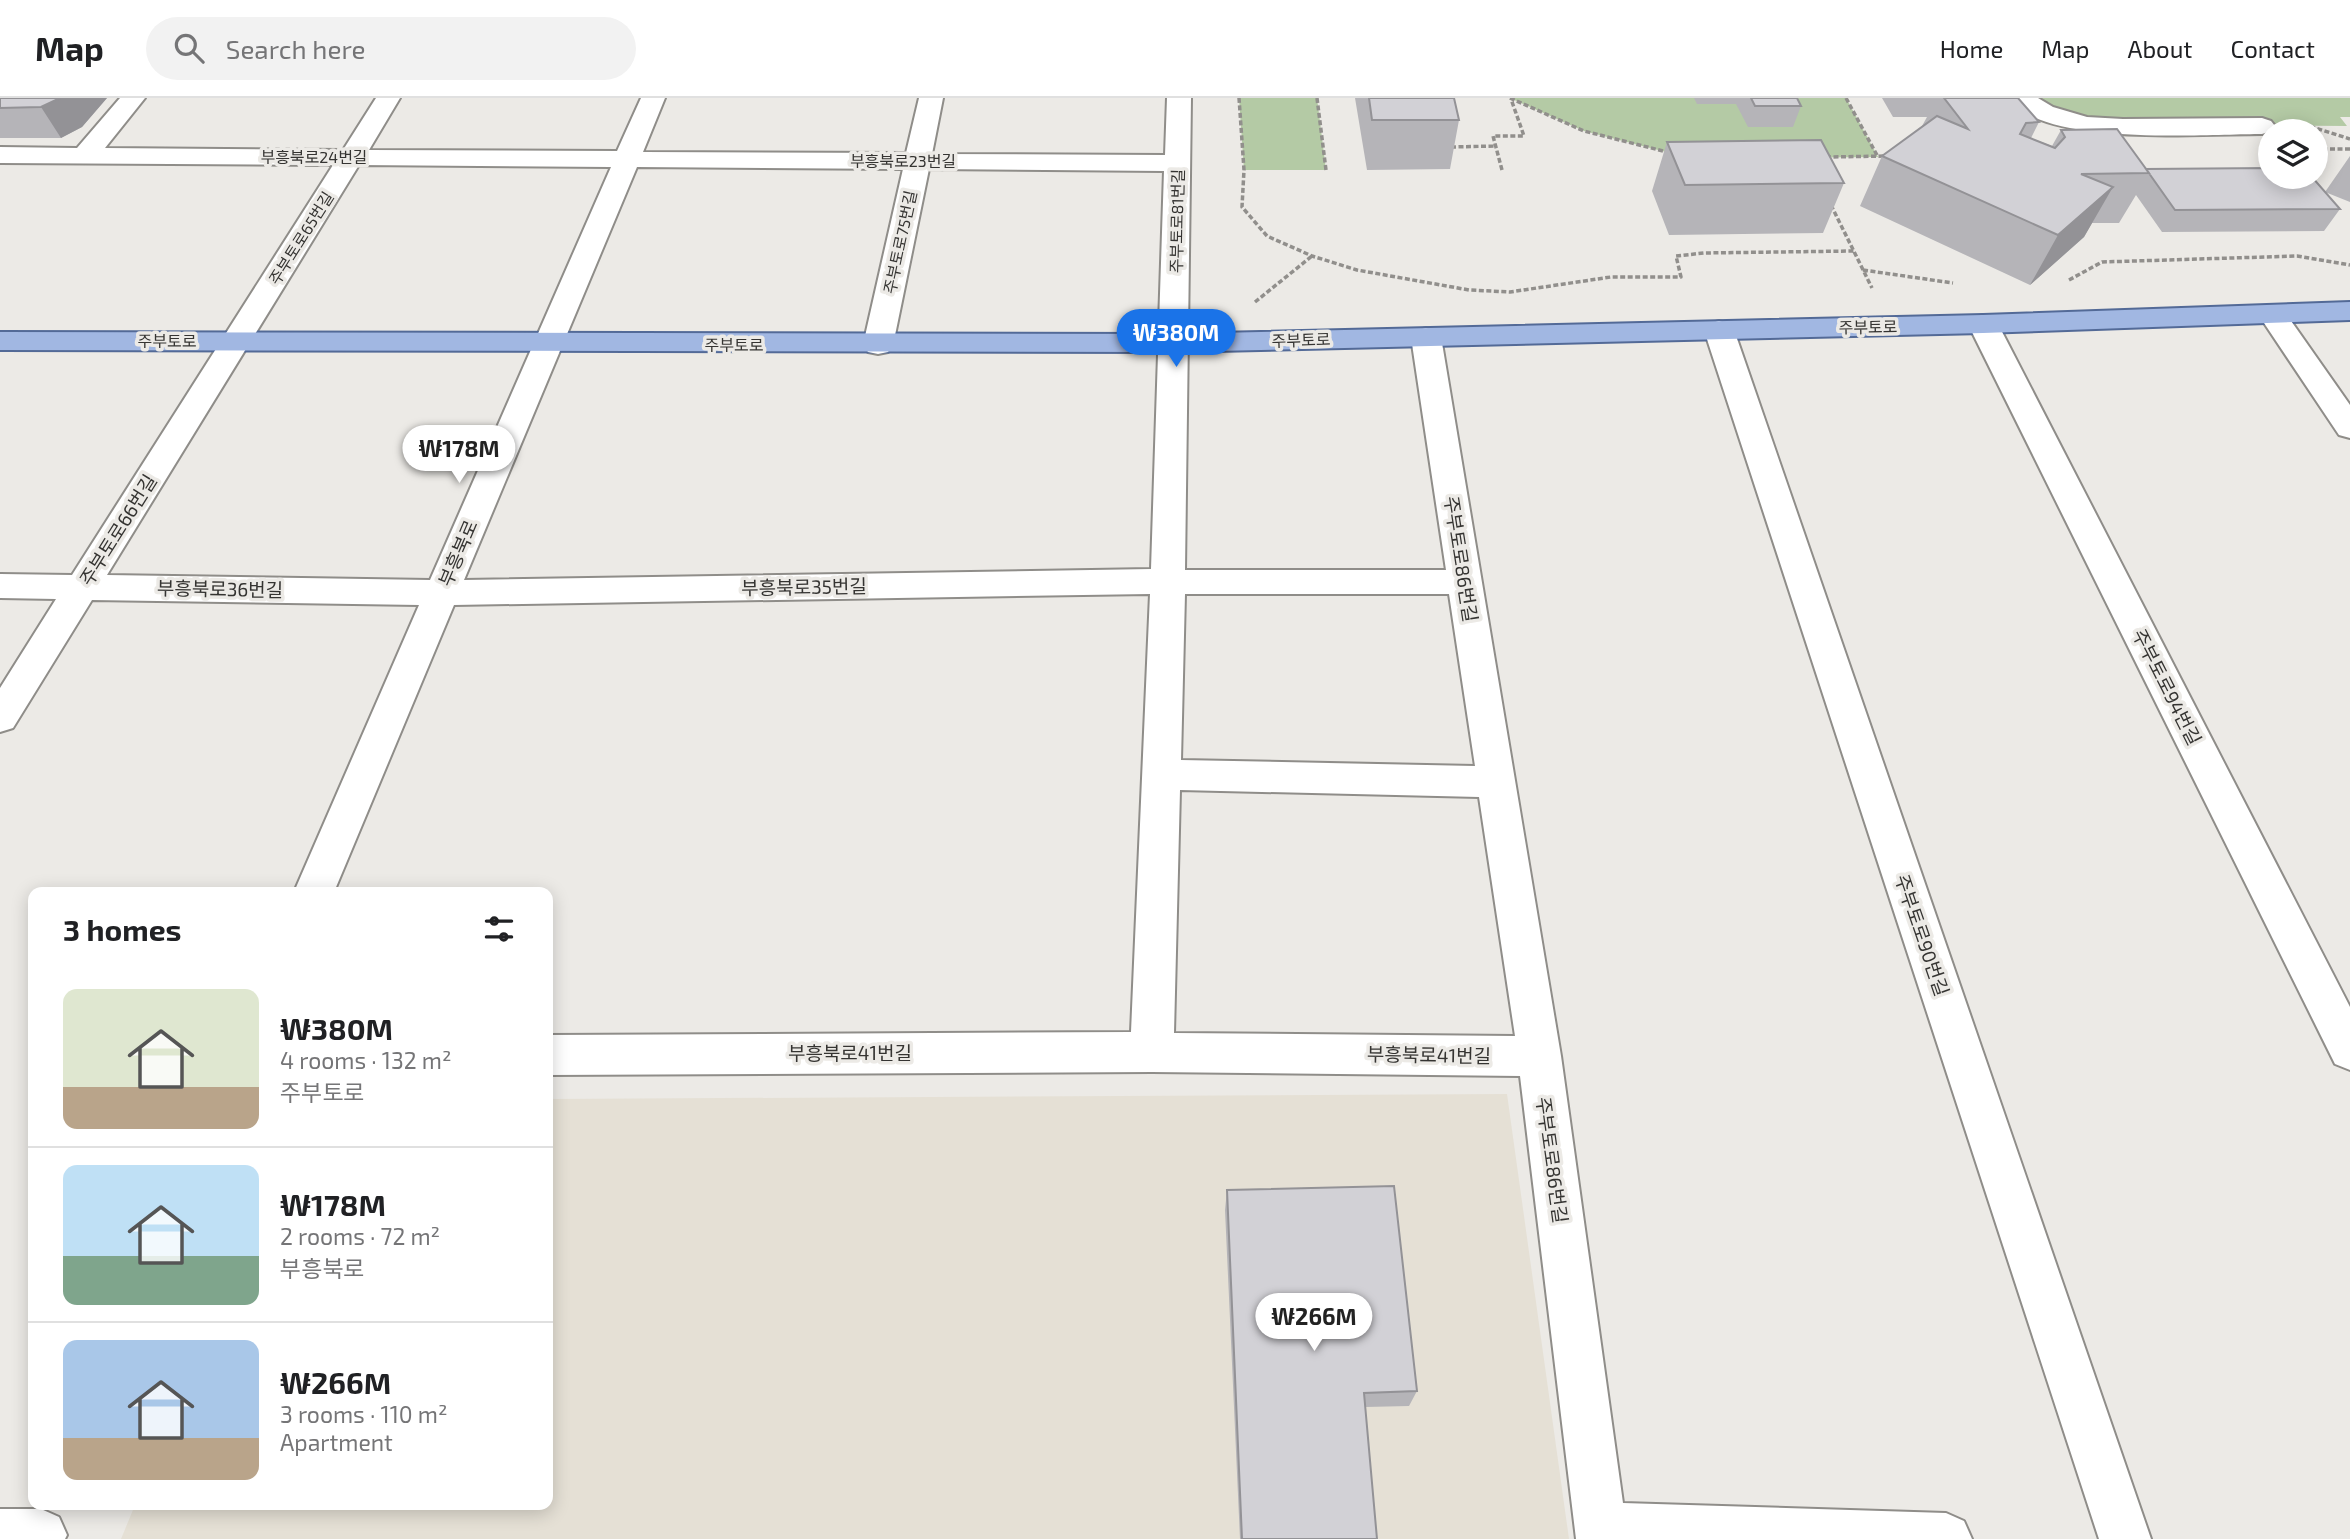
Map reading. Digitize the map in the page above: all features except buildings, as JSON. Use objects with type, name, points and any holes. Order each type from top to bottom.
[{"type":"main road","name":"주부토로","points":[[0,341],[1171,344],[1983,324],[2350,311]]},
{"type":"street","points":[[85,155],[133,98]]},
{"type":"street","name":"주부토로65번길","points":[[236,342],[388,98]]},
{"type":"street","name":"부흥북로","points":[[316,887],[653,98]]},
{"type":"street","name":"주부토로75번길","points":[[878,345],[931,98]]},
{"type":"street","name":"주부토로81번길","points":[[1168,581],[1171,344],[1176,280],[1179,98]]},
{"type":"street","points":[[2020,98],[2044,112],[2085,124],[2123,127],[2258,126]]},
{"type":"street","name":"부흥북로24번길","points":[[0,155],[628,159]]},
{"type":"street","name":"부흥북로23번길","points":[[628,159],[1178,163]]},
{"type":"street","points":[[2272,314],[2350,428]]},
{"type":"street","name":"주부토로94번길","points":[[1983,324],[2350,1050]]},
{"type":"street","name":"주부토로90번길","points":[[1719,330],[2125,1539]]},
{"type":"street","name":"주부토로86번길","points":[[1426,337],[1539,1056],[1602,1533]]},
{"type":"street","name":"주부토로66번길","points":[[0,718],[236,342]]},
{"type":"street","points":[[1152,1052],[1168,581]]},
{"type":"street","name":"부흥북로35번길","points":[[441,593],[1168,581],[1222,584],[1465,582]]},
{"type":"street","name":"부흥북로36번길","points":[[0,586],[441,593]]},
{"type":"street","points":[[1162,775],[1496,782]]},
{"type":"street","name":"부흥북로41번길","points":[[553,1055],[1152,1052],[1539,1056]]},
{"type":"street","points":[[1602,1533],[1946,1539]]},
{"type":"path","points":[[1239,98],[1244,170],[1242,207],[1267,236],[1312,256],[1357,270],[1469,290],[1510,292],[1611,277],[1681,277],[1676,256],[1854,251]]},
{"type":"path","points":[[1317,98],[1326,170]]},
{"type":"path","points":[[1502,170],[1493,136],[1524,136],[1510,98]]},
{"type":"path","points":[[1510,98],[1584,131],[1666,152],[1680,153]]},
{"type":"path","points":[[1846,98],[1878,157]]},
{"type":"path","points":[[1446,147],[1495,146]]},
{"type":"path","points":[[2328,149],[2350,149]]},
{"type":"path","points":[[1819,157],[1890,156]]},
{"type":"path","points":[[1830,204],[1891,326]]},
{"type":"path","points":[[1252,304],[1312,256]]},
{"type":"path","points":[[2068,281],[2102,262],[2297,256],[2350,265]]},
{"type":"path","points":[[1863,270],[1961,285]]},
{"type":"shaded area","points":[[1507,1094],[1569,1539],[121,1539],[133,1510],[553,1510],[553,1099]]},
{"type":"green space","points":[[1239,98],[1317,98],[1326,170],[1244,170]]},
{"type":"green space","points":[[1510,98],[1846,98],[1878,157],[1749,158],[1666,152],[1584,131]]},
{"type":"green space","points":[[2020,98],[2350,98],[2350,117],[2340,117],[2347,126],[2328,126],[2328,119],[2258,119],[2258,125],[2085,124]]}]
